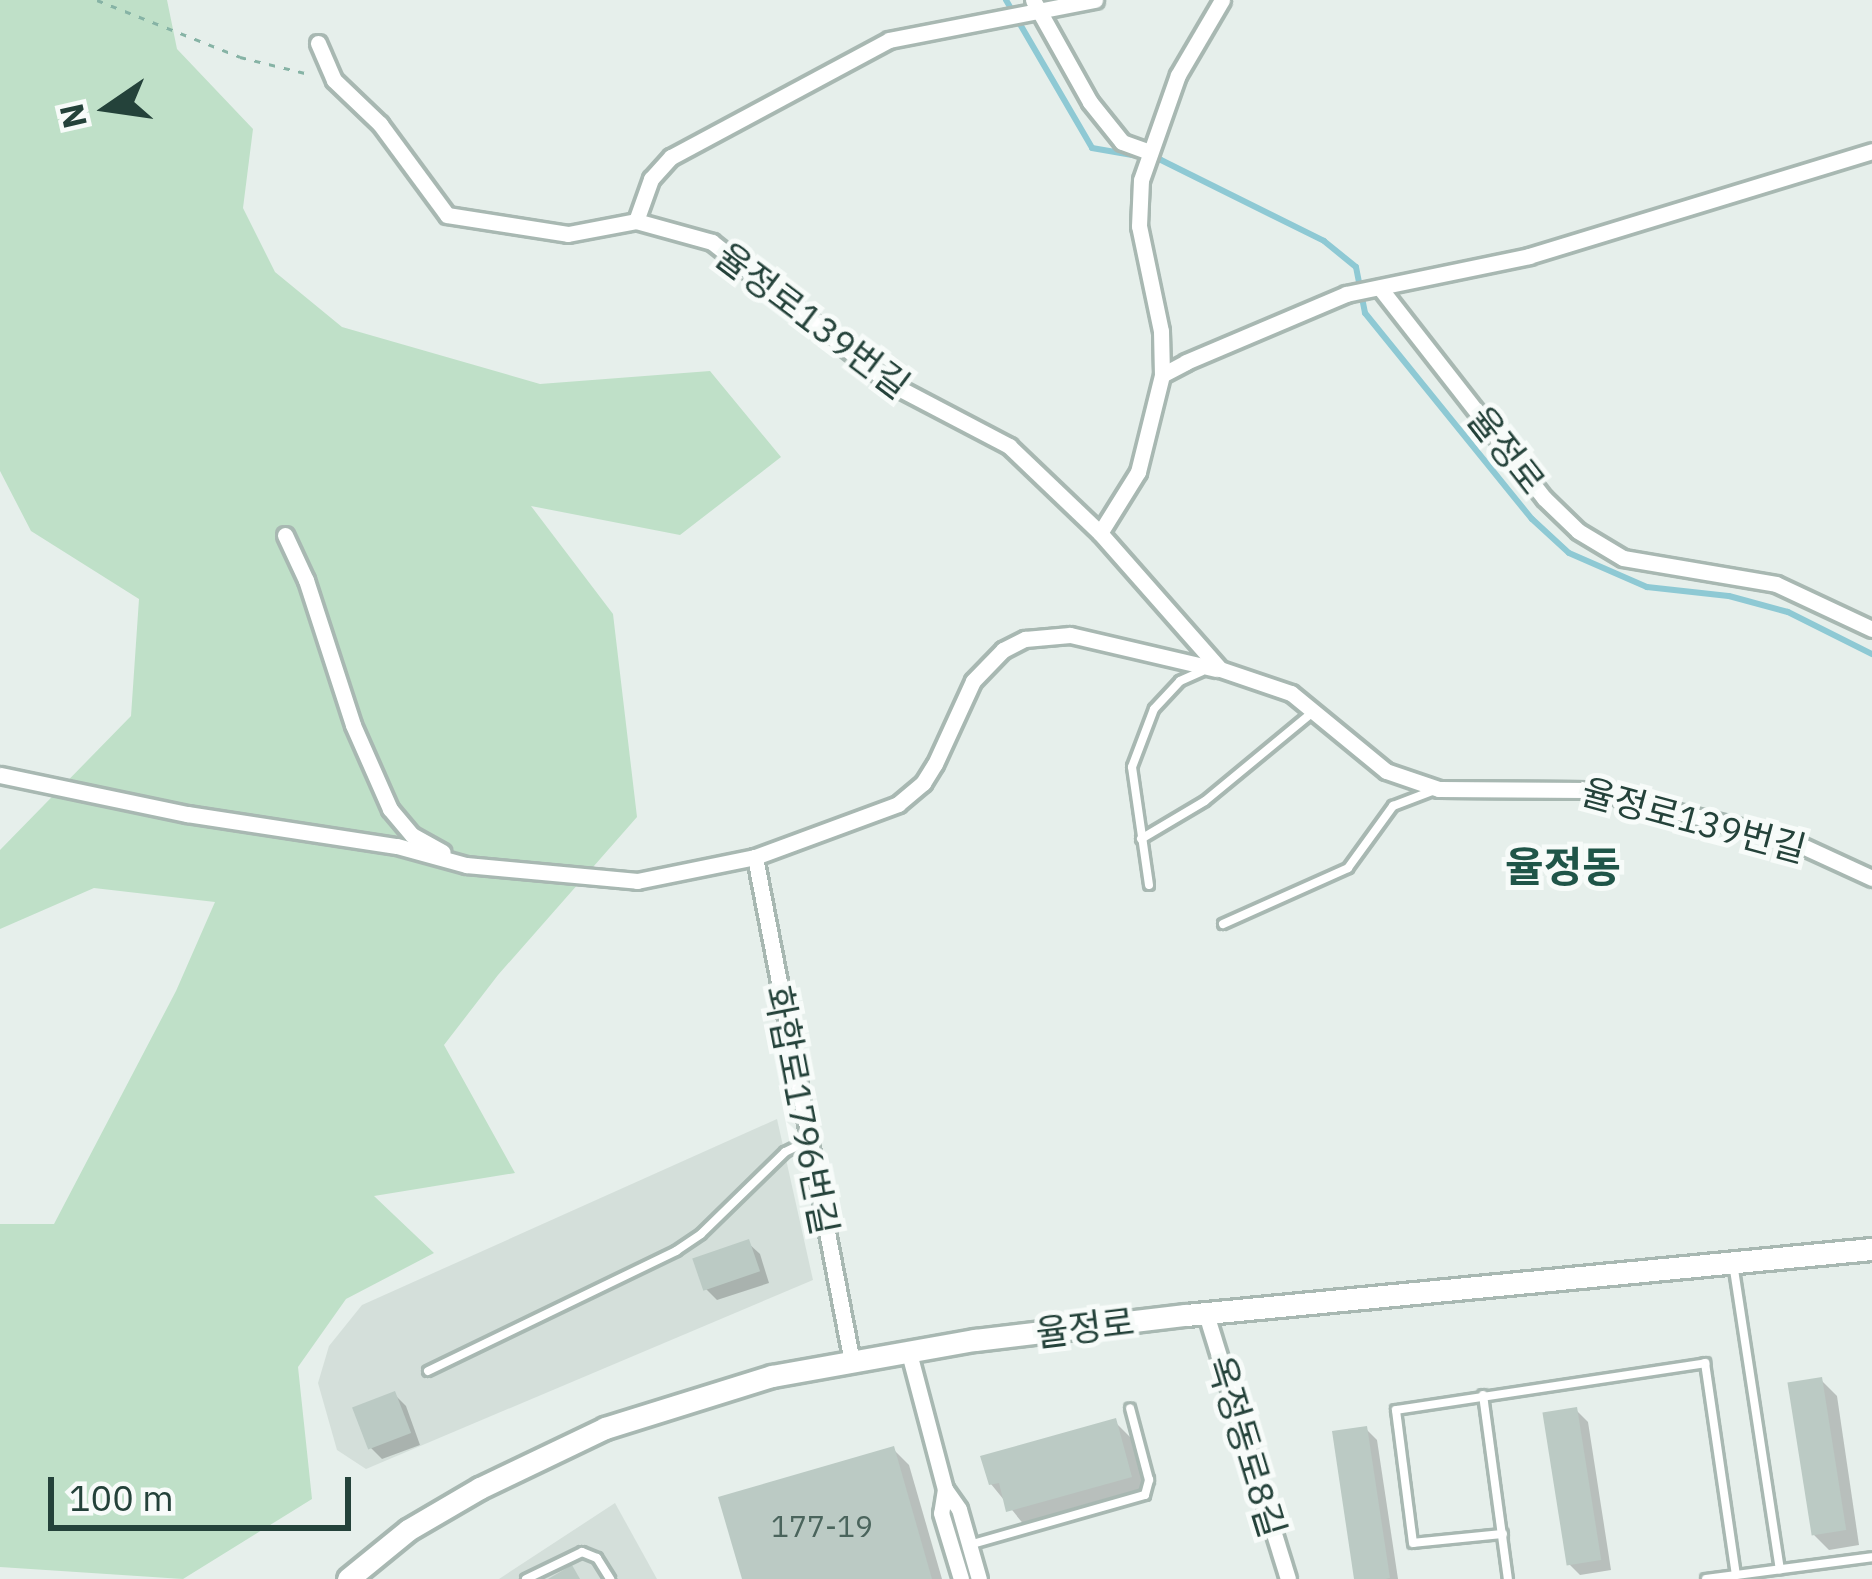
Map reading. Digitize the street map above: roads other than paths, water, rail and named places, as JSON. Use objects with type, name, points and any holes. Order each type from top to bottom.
[{"type":"main road","name":"율정로","points":[[348,1579],[408,1530],[480,1487],[604,1428],[772,1376],[975,1340],[1872,1249]]},
{"type":"street","points":[[636,221],[651,179],[671,157],[890,40],[930,28],[1008,19],[1035,9],[1095,0]]},
{"type":"street","points":[[1100,533],[1138,472],[1162,375],[1161,332],[1138,226],[1141,181],[1178,76],[1222,0]]},
{"type":"street","points":[[1035,9],[1090,102],[1122,142],[1149,152]]},
{"type":"street","name":"율정로139번길","points":[[318,43],[334,80],[380,124],[447,215],[568,234],[636,221],[712,242],[889,383],[1009,446],[1100,533],[1219,669],[1291,694],[1386,771],[1439,789],[1588,790],[1785,838],[1872,878]]},
{"type":"street","points":[[1162,375],[1346,294],[1529,256],[1872,151]]},
{"type":"street","name":"율정로","points":[[1377,288],[1544,498],[1578,531],[1623,558],[1776,584],[1872,629]]},
{"type":"street","points":[[285,535],[306,580],[353,725],[390,809],[412,835],[466,865]]},
{"type":"street","points":[[0,775],[187,814],[397,846],[466,865],[637,881],[754,857],[898,804],[935,764],[974,681],[1003,650],[1025,639],[1070,635],[1219,669]]},
{"type":"street","name":"화합로1796번길","points":[[754,857],[851,1362]]},
{"type":"street","name":"옥정동로8길","points":[[1206,1314],[1288,1579]]},
{"type":"street","points":[[910,1353],[945,1489],[959,1509],[979,1579]]},
{"type":"street","points":[[945,1489],[941,1513],[961,1579]]},
{"type":"lane","points":[[1150,885],[1130,775],[1148,721],[1180,681],[1219,669]]},
{"type":"lane","points":[[1141,839],[1205,801],[1315,710]]},
{"type":"lane","name":"율정로139번길","points":[[1223,923],[1348,868],[1393,806],[1439,789]]},
{"type":"lane","points":[[428,1371],[676,1251],[701,1234],[785,1152],[808,1141]]},
{"type":"lane","points":[[1733,1263],[1780,1569]]},
{"type":"lane","points":[[1502,1534],[1413,1543],[1393,1417],[1399,1408],[1705,1363],[1736,1575]]},
{"type":"lane","points":[[1484,1395],[1508,1579]]},
{"type":"lane","points":[[969,1545],[1145,1495],[1149,1480],[1130,1408]]},
{"type":"lane","points":[[526,1579],[582,1552],[597,1558],[610,1579]]},
{"type":"lane","points":[[1706,1579],[1872,1557]]},
{"type":"waterway","points":[[1006,0],[1092,148],[1161,160],[1324,241],[1356,267],[1365,313],[1532,519],[1569,553],[1647,587],[1729,596],[1788,612],[1872,654]]},
{"type":"district","name":"율정동","points":[[1563,867]]}]
